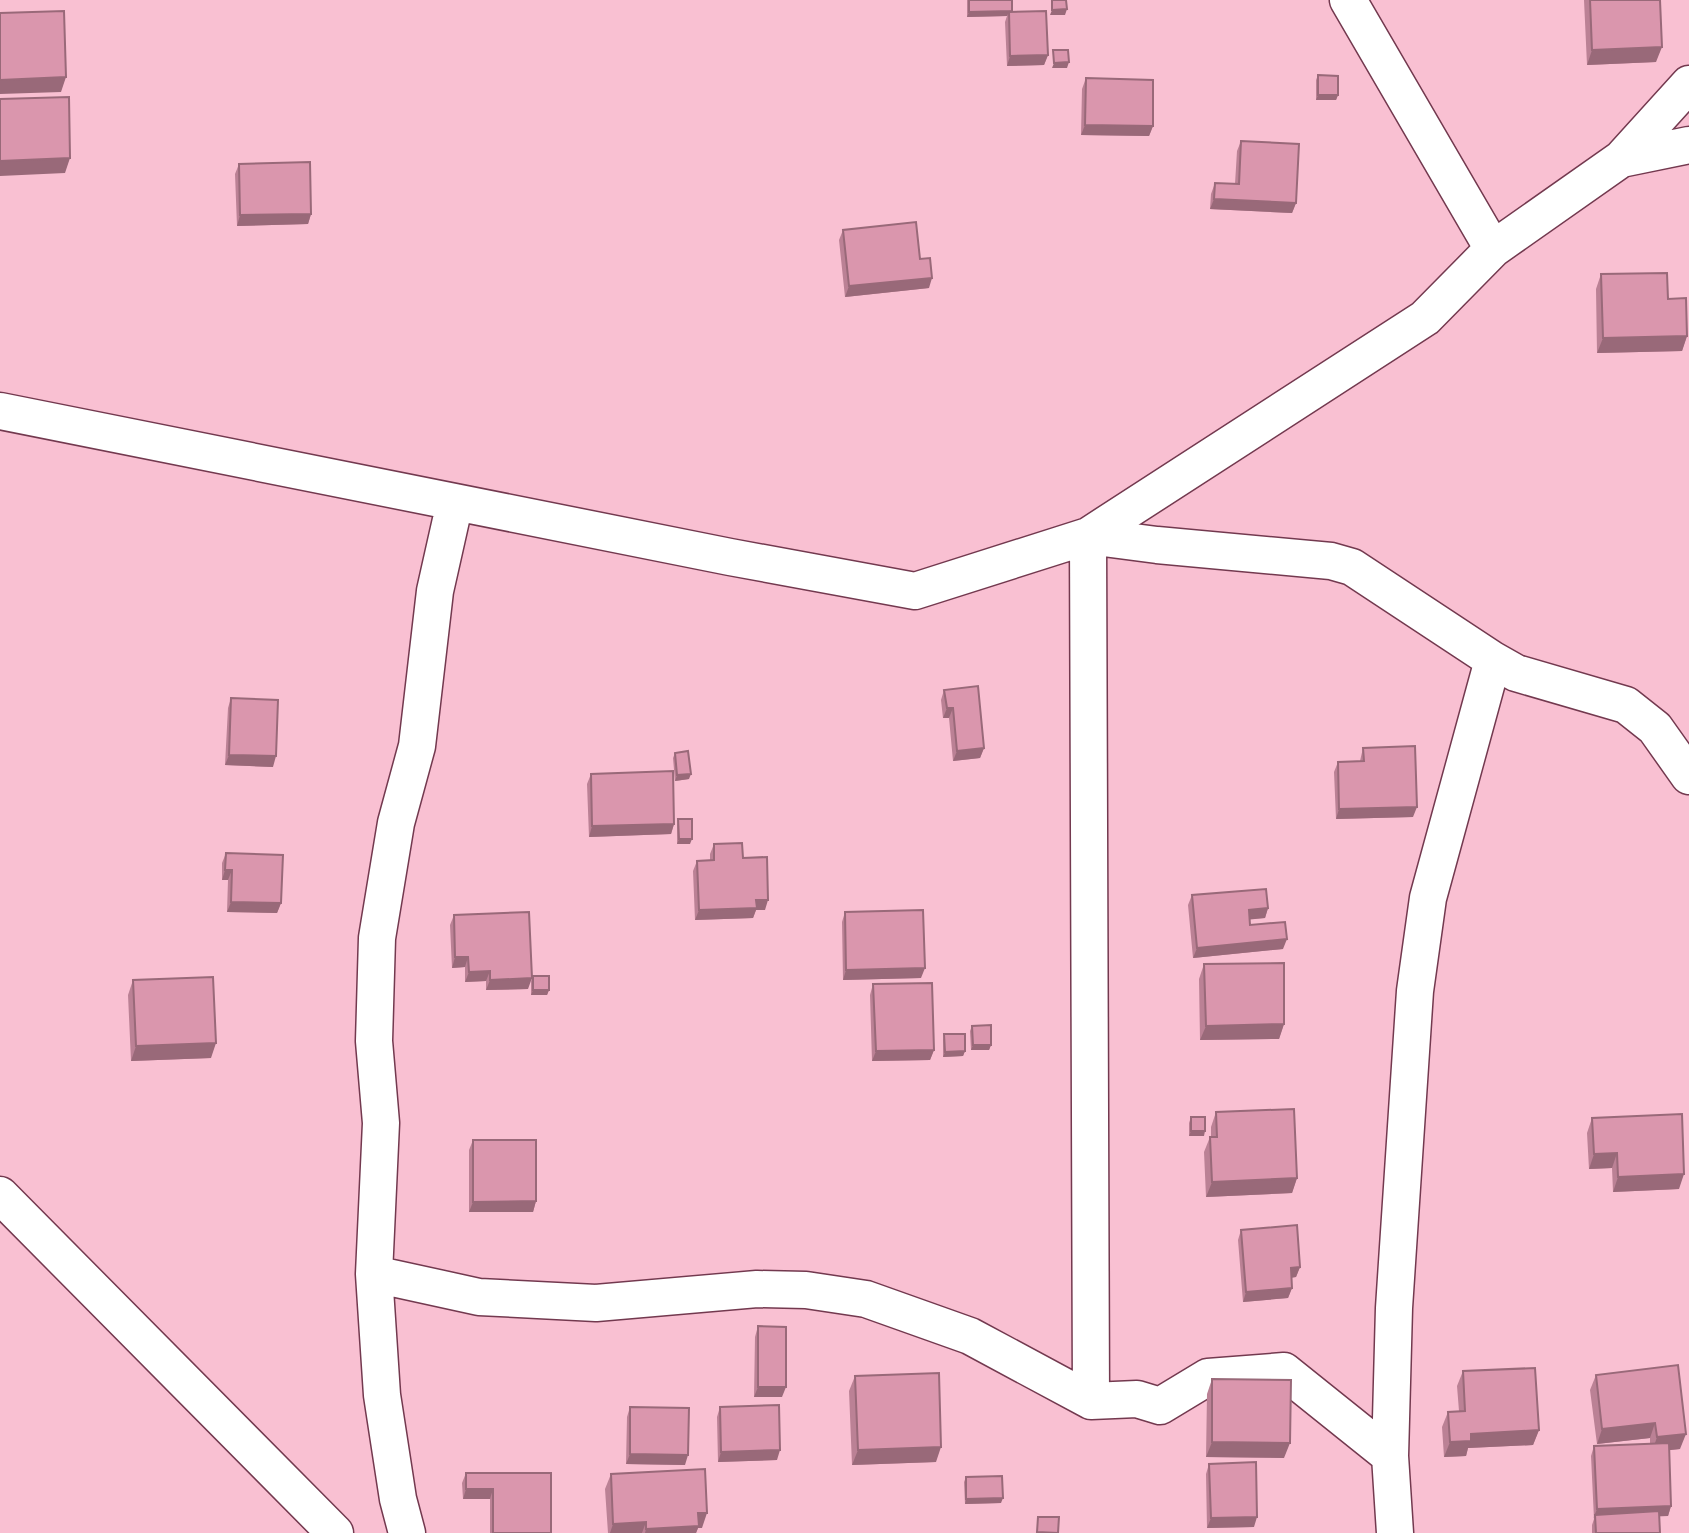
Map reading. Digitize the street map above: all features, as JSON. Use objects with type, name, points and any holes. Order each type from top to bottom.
[{"type":"street","points":[[1348,0],[1493,249]]},
{"type":"street","points":[[0,411],[915,591],[1088,536],[1425,318],[1493,249],[1621,159],[1689,84]]},
{"type":"street","points":[[1621,159],[1689,145]]},
{"type":"street","points":[[407,1533],[398,1499],[382,1395],[374,1274],[381,1123],[374,1041],[377,938],[396,823],[417,746],[435,591],[455,502]]},
{"type":"street","points":[[1088,536],[1331,561],[1352,567],[1516,673],[1626,705],[1655,728],[1689,776]]},
{"type":"street","points":[[1088,536],[1091,1401]]},
{"type":"street","points":[[1395,1533],[1390,1456],[1394,1308],[1415,991],[1428,898],[1493,660]]},
{"type":"street","points":[[0,1195],[335,1533]]},
{"type":"street","points":[[374,1274],[479,1297],[596,1303],[757,1289],[806,1290],[866,1299],[970,1336],[1091,1401],[1137,1399],[1160,1406],[1208,1377],[1284,1371],[1390,1456]]},
{"type":"building","points":[[969,0],[1012,0],[1012,11],[969,12]]},
{"type":"building","points":[[1052,0],[1066,0],[1067,9],[1052,10]]},
{"type":"building","points":[[1590,0],[1660,0],[1662,47],[1592,50]]},
{"type":"building","points":[[64,11],[66,77],[0,80],[0,13]]},
{"type":"building","points":[[1046,11],[1048,55],[1010,56],[1009,12]]},
{"type":"building","points":[[1053,50],[1068,50],[1069,62],[1054,63]]},
{"type":"building","points":[[1318,75],[1338,76],[1338,95],[1318,95]]},
{"type":"building","points":[[1086,78],[1153,80],[1153,126],[1085,125]]},
{"type":"building","points":[[69,97],[70,158],[0,161],[0,99]]},
{"type":"building","points":[[1241,141],[1299,144],[1296,203],[1214,199],[1215,183],[1239,184]]},
{"type":"building","points":[[310,162],[311,214],[240,215],[239,164]]},
{"type":"building","points":[[916,222],[920,259],[930,258],[932,278],[849,286],[843,230]]},
{"type":"building","points":[[1667,273],[1668,299],[1686,298],[1687,336],[1603,338],[1601,274]]},
{"type":"building","points":[[978,686],[984,748],[957,751],[953,708],[947,708],[944,690]]},
{"type":"building","points":[[231,698],[278,700],[276,756],[229,755]]},
{"type":"building","points":[[1415,746],[1417,807],[1339,809],[1338,762],[1364,761],[1363,748]]},
{"type":"building","points":[[688,751],[691,774],[677,775],[675,753]]},
{"type":"building","points":[[673,771],[674,824],[592,826],[591,774]]},
{"type":"building","points":[[678,819],[692,819],[692,839],[679,839]]},
{"type":"building","points":[[742,843],[743,858],[767,857],[768,900],[756,900],[757,908],[699,910],[697,861],[714,860],[714,844]]},
{"type":"building","points":[[226,853],[283,855],[281,903],[231,902],[232,870],[225,870]]},
{"type":"building","points":[[1266,889],[1268,908],[1249,910],[1250,925],[1285,922],[1287,939],[1197,948],[1192,895]]},
{"type":"building","points":[[923,910],[925,968],[846,970],[845,912]]},
{"type":"building","points":[[529,912],[532,978],[490,980],[490,971],[469,972],[468,957],[455,957],[454,915]]},
{"type":"building","points":[[1284,963],[1284,1024],[1206,1026],[1204,964]]},
{"type":"building","points":[[533,976],[549,976],[549,990],[533,990]]},
{"type":"building","points":[[213,977],[216,1043],[136,1046],[133,980]]},
{"type":"building","points":[[932,983],[934,1050],[876,1051],[873,984]]},
{"type":"building","points":[[991,1025],[991,1045],[973,1045],[972,1026]]},
{"type":"building","points":[[944,1034],[965,1034],[965,1051],[945,1052]]},
{"type":"building","points":[[1294,1109],[1297,1178],[1212,1182],[1210,1137],[1217,1137],[1216,1112]]},
{"type":"building","points":[[1682,1114],[1684,1174],[1618,1177],[1617,1153],[1594,1154],[1592,1118]]},
{"type":"building","points":[[1191,1117],[1205,1117],[1205,1131],[1191,1131]]},
{"type":"building","points":[[473,1140],[536,1140],[536,1201],[473,1202]]},
{"type":"building","points":[[1297,1225],[1300,1267],[1291,1268],[1292,1288],[1246,1292],[1241,1230]]},
{"type":"building","points":[[758,1326],[786,1327],[786,1387],[758,1387]]},
{"type":"building","points":[[1678,1365],[1686,1434],[1657,1437],[1655,1423],[1602,1429],[1596,1375]]},
{"type":"building","points":[[1535,1368],[1539,1430],[1471,1434],[1471,1441],[1450,1442],[1448,1412],[1465,1411],[1463,1371]]},
{"type":"building","points":[[939,1373],[941,1447],[858,1450],[855,1376]]},
{"type":"building","points":[[1212,1379],[1291,1380],[1290,1443],[1212,1442]]},
{"type":"building","points":[[779,1405],[780,1450],[721,1452],[720,1407]]},
{"type":"building","points":[[630,1407],[689,1408],[688,1455],[630,1454]]},
{"type":"building","points":[[1669,1443],[1671,1506],[1597,1509],[1594,1446]]},
{"type":"building","points":[[1256,1462],[1257,1517],[1211,1518],[1209,1464]]},
{"type":"building","points":[[705,1469],[707,1513],[698,1513],[699,1526],[646,1529],[646,1522],[613,1524],[611,1474]]},
{"type":"building","points":[[466,1473],[551,1473],[551,1533],[493,1533],[493,1489],[466,1489]]},
{"type":"building","points":[[1002,1476],[1003,1498],[966,1499],[966,1477]]},
{"type":"building","points":[[1659,1511],[1660,1533],[1596,1533],[1595,1515]]},
{"type":"building","points":[[1038,1517],[1059,1517],[1058,1533],[1037,1532]]}]
